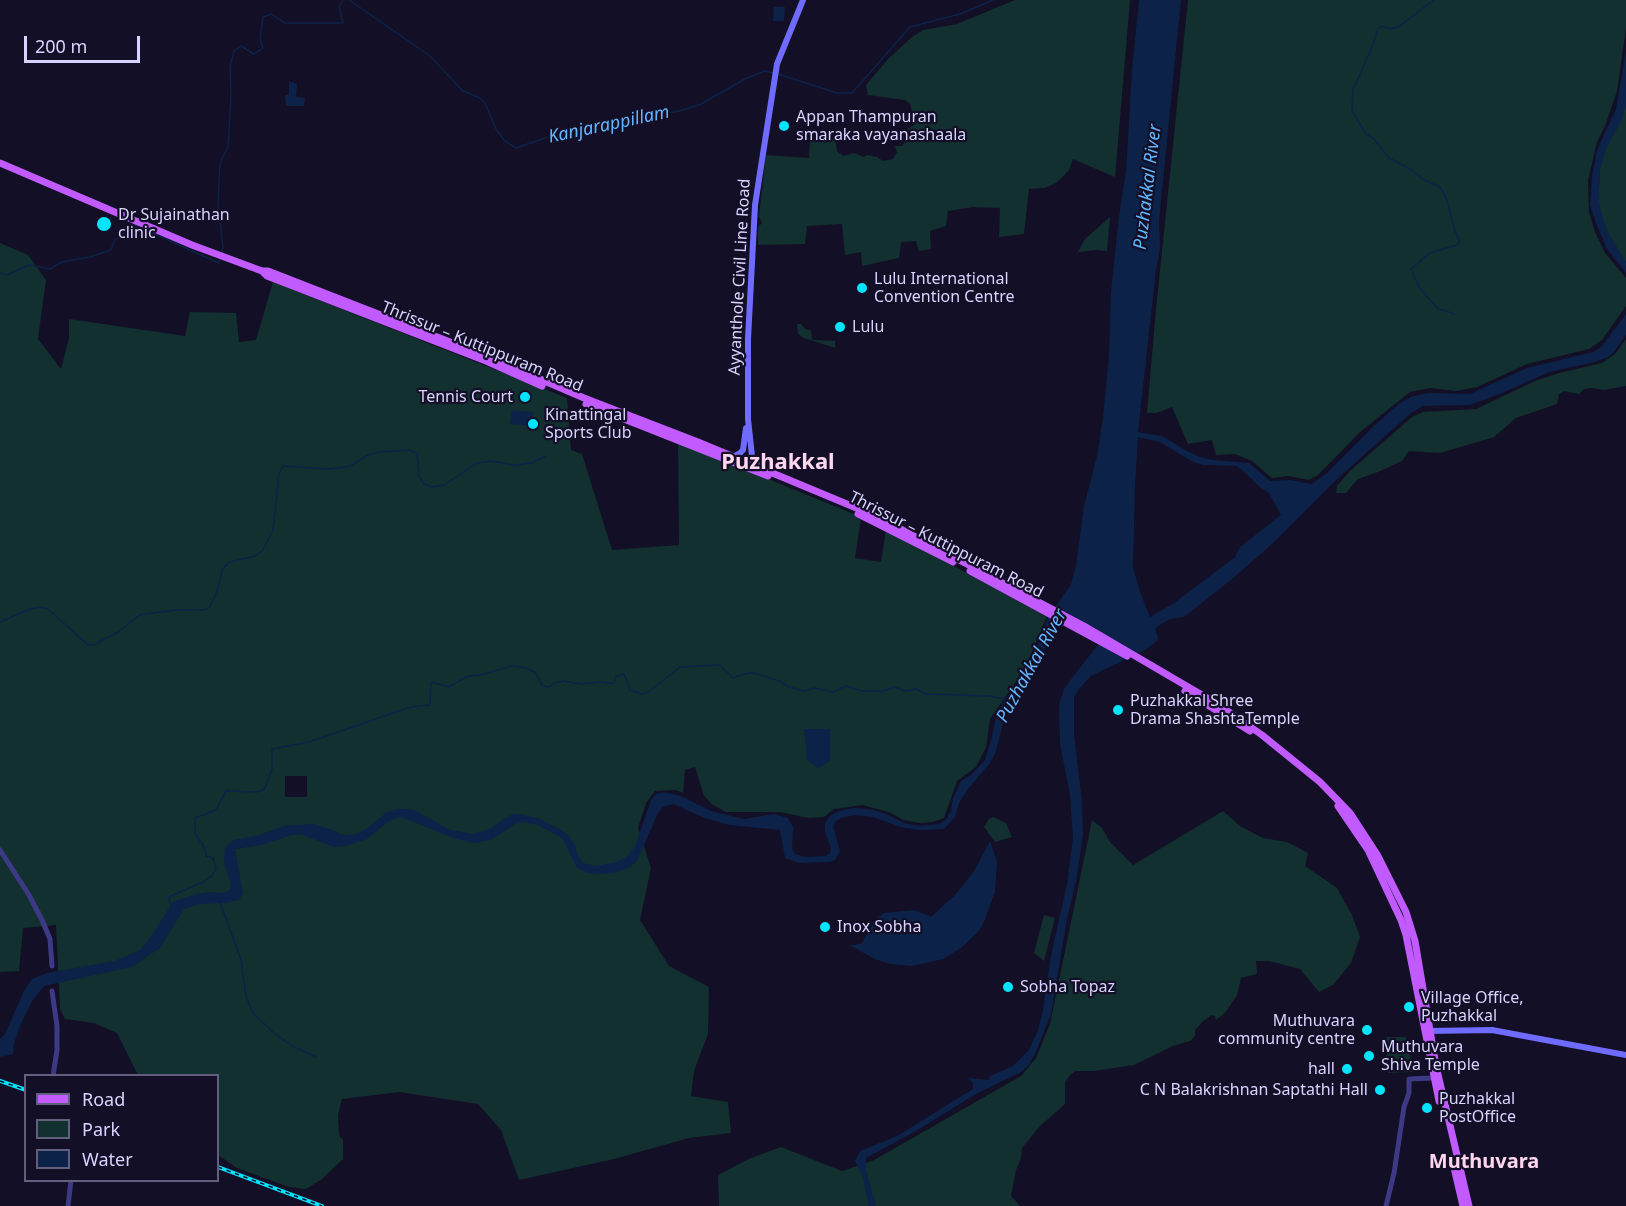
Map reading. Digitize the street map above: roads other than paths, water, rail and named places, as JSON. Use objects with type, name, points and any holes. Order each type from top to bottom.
[{"type":"main road","name":"Ayyanthole Civil Line Road","points":[[761,468],[752,456],[748,419],[748,339],[755,205],[777,64],[803,0]]},
{"type":"main road","name":"Thrissur – Kuttippuram Road","points":[[0,163],[192,245],[262,271],[268,271],[491,358],[590,401],[761,468],[876,519],[1035,602],[1067,620],[1082,632],[1098,637]]},
{"type":"main road","name":"Thrissur – Kuttippuram Road","points":[[262,271],[267,276],[486,361],[605,412],[876,519]]},
{"type":"main road","name":"Ayyanthole Civil Line Road","points":[[733,457],[740,453],[744,446],[748,419]]},
{"type":"main road","points":[[1067,620],[1212,701],[1265,737],[1313,776],[1350,813],[1369,841],[1406,912],[1414,941],[1433,1078],[1463,1206]]},
{"type":"main road","points":[[1098,637],[1248,730],[1278,752],[1330,798],[1344,814],[1368,850],[1406,935],[1469,1206]]},
{"type":"main road","points":[[1427,1031],[1492,1030],[1626,1055]]},
{"type":"street","points":[[0,850],[42,920],[50,939],[52,966]]},
{"type":"street","points":[[52,991],[57,1026],[57,1050],[53,1074]]},
{"type":"street","points":[[1386,1206],[1394,1173],[1404,1107],[1409,1093],[1409,1079],[1433,1078]]},
{"type":"street","points":[[68,1206],[71,1182]]},
{"type":"water","name":"Puzhakkal River","points":[[1139,0],[1181,0],[1159,221],[1160,248],[1138,432],[1162,436],[1200,457],[1249,463],[1270,481],[1290,480],[1312,484],[1328,472],[1400,403],[1413,396],[1429,393],[1470,394],[1527,368],[1593,352],[1601,347],[1626,314],[1626,335],[1615,351],[1608,357],[1595,362],[1549,372],[1470,405],[1423,406],[1411,413],[1339,477],[1272,544],[1232,579],[1184,617],[1170,619],[1155,629],[1157,641],[1145,650],[1091,676],[1079,689],[1074,697],[1074,734],[1082,802],[1083,834],[1051,1014],[1036,1052],[1029,1065],[1021,1072],[976,1094],[916,1131],[866,1158],[866,1170],[876,1206],[869,1206],[863,1178],[855,1161],[860,1151],[897,1136],[973,1089],[973,1083],[967,1078],[989,1080],[990,1076],[1013,1066],[1029,1050],[1038,1030],[1051,955],[1067,884],[1073,838],[1070,795],[1060,744],[1059,704],[1064,689],[1103,638],[1068,613],[1055,625],[1035,669],[1020,688],[1006,712],[995,754],[990,763],[968,789],[959,803],[955,817],[944,829],[919,830],[901,827],[873,817],[855,815],[841,818],[833,826],[840,851],[835,860],[800,863],[785,858],[780,830],[729,825],[705,818],[673,804],[663,807],[658,813],[637,861],[629,868],[614,873],[600,874],[587,873],[577,868],[562,838],[538,825],[524,822],[515,824],[491,840],[474,843],[453,838],[398,817],[367,839],[347,846],[333,847],[301,834],[292,835],[262,845],[235,849],[243,893],[239,900],[200,904],[184,909],[160,948],[132,967],[44,986],[32,1001],[21,1024],[14,1043],[13,1054],[0,1057],[0,1039],[5,1034],[24,991],[32,979],[47,973],[115,961],[140,950],[173,902],[193,895],[209,892],[223,893],[230,890],[231,883],[224,857],[225,848],[229,843],[284,826],[313,824],[340,834],[351,835],[367,828],[387,812],[407,809],[417,811],[448,829],[472,834],[490,829],[513,814],[521,814],[540,819],[561,830],[575,845],[583,863],[596,866],[616,862],[626,857],[635,847],[651,800],[656,794],[664,792],[681,796],[711,811],[744,819],[774,814],[788,818],[793,827],[792,849],[795,854],[805,857],[826,856],[830,853],[831,848],[825,832],[825,823],[831,815],[842,810],[855,808],[873,810],[904,823],[919,826],[939,824],[945,821],[951,811],[953,799],[961,781],[972,774],[985,760],[996,716],[1005,699],[1026,671],[1048,618],[1071,584],[1076,566],[1084,506],[1097,456],[1103,418],[1109,355],[1111,292],[1126,171]],"holes":[[[1138,437],[1160,442],[1191,461],[1203,465],[1236,466],[1269,493],[1281,515],[1240,547],[1235,557],[1174,603],[1150,617],[1133,567]]]},
{"type":"water","points":[[774,7],[785,7],[784,21],[773,21]]},
{"type":"water","points":[[1626,51],[1626,104],[1622,119],[1606,149],[1600,170],[1599,203],[1609,234],[1626,262],[1626,273],[1607,249],[1590,205],[1597,150],[1616,109]]},
{"type":"water","points":[[289,81],[297,84],[296,97],[305,98],[304,106],[286,106],[285,95],[289,95]]},
{"type":"water","points":[[512,410],[533,412],[532,426],[510,424]]},
{"type":"water","points":[[804,729],[830,729],[830,761],[818,768],[807,760]]},
{"type":"water","points":[[990,841],[997,862],[995,892],[978,932],[961,948],[943,959],[912,966],[890,964],[875,959],[849,945],[862,943],[876,919],[884,913],[914,910],[931,917],[957,893],[974,871]]},
{"type":"waterway","points":[[222,252],[218,203],[220,163],[228,147],[230,66],[234,51],[241,46],[254,54],[263,48],[260,39],[263,17],[271,14],[285,23],[343,23],[339,7],[343,0]]},
{"type":"waterway","name":"Kanjarappillam","points":[[349,0],[430,56],[463,91],[478,97],[485,103],[496,129],[505,141],[516,148],[557,134],[605,128],[683,110],[701,104],[745,79],[765,71],[773,73]]},
{"type":"waterway","name":"Kanjarappillam","points":[[778,74],[837,93],[852,93],[910,27],[960,14],[993,0]]},
{"type":"waterway","points":[[1434,0],[1398,27],[1392,29],[1382,26],[1378,29],[1353,90],[1352,111],[1366,134],[1374,139],[1389,158],[1412,170],[1424,180],[1440,187],[1447,200],[1460,241],[1457,245],[1430,253],[1411,269],[1419,287],[1437,308],[1454,314]]},
{"type":"waterway","points":[[0,273],[7,275],[29,265],[50,269],[62,262],[90,257],[111,250],[115,240],[135,225],[219,263],[220,260]]},
{"type":"waterway","points":[[0,622],[30,609],[39,607],[48,609],[88,645],[94,645],[120,631],[139,615],[176,610],[204,610],[210,607],[218,589],[222,570],[229,562],[255,556],[263,550],[273,530],[279,474],[283,466],[339,468],[350,466],[368,455],[379,452],[409,450],[417,454],[419,476],[424,484],[431,487],[444,485],[477,463],[491,461],[515,465],[531,463],[546,456]]},
{"type":"waterway","name":"Puzhakkal River","points":[[170,905],[169,897],[203,882],[212,876],[216,868],[213,858],[206,856],[205,849],[195,833],[195,818],[216,810],[226,791],[264,790],[272,769],[272,749],[309,742],[411,707],[430,705],[431,682],[449,687],[468,676],[512,666],[523,667],[535,672],[543,686],[549,687],[554,683],[564,681],[581,684],[614,683],[616,677],[624,674],[630,690],[641,694],[647,693],[680,667],[720,665],[733,678],[754,673],[804,691],[815,688],[833,692],[845,686],[862,691],[884,691],[894,687],[906,691],[916,689],[926,694],[990,696],[1007,700]]},
{"type":"waterway","points":[[220,902],[241,960],[246,996],[253,1013],[292,1046],[316,1057]]},
{"type":"railway","points":[[0,1081],[24,1089]]},
{"type":"railway","points":[[219,1167],[322,1206]]},
{"type":"place","name":"Appan Thampuran smaraka vayanashaala","points":[[784,126]]},
{"type":"place","name":"Dr Sujainathan clinic","points":[[104,224]]},
{"type":"place","name":"Lulu International Convention Centre","points":[[862,288]]},
{"type":"place","name":"Lulu","points":[[840,327]]},
{"type":"place","name":"Tennis Court","points":[[525,397]]},
{"type":"place","name":"Kinattingal Sports Club","points":[[533,424]]},
{"type":"place","name":"Puzhakkal Shree Drama ShashtaTemple","points":[[1118,710]]},
{"type":"place","name":"Inox Sobha","points":[[825,927]]},
{"type":"place","name":"Sobha Topaz","points":[[1008,987]]},
{"type":"place","name":"Village Office, Puzhakkal","points":[[1409,1007]]},
{"type":"place","name":"Muthuvara community centre","points":[[1367,1030]]},
{"type":"place","name":"Muthuvara Shiva Temple","points":[[1369,1056]]},
{"type":"place","name":"hall","points":[[1347,1069]]},
{"type":"place","name":"C N Balakrishnan Saptathi Hall","points":[[1380,1090]]},
{"type":"place","name":"Puzhakkal PostOffice","points":[[1427,1108]]},
{"type":"district","name":"Puzhakkal","points":[[778,463]]},
{"type":"district","name":"Muthuvara","points":[[1484,1162]]}]
